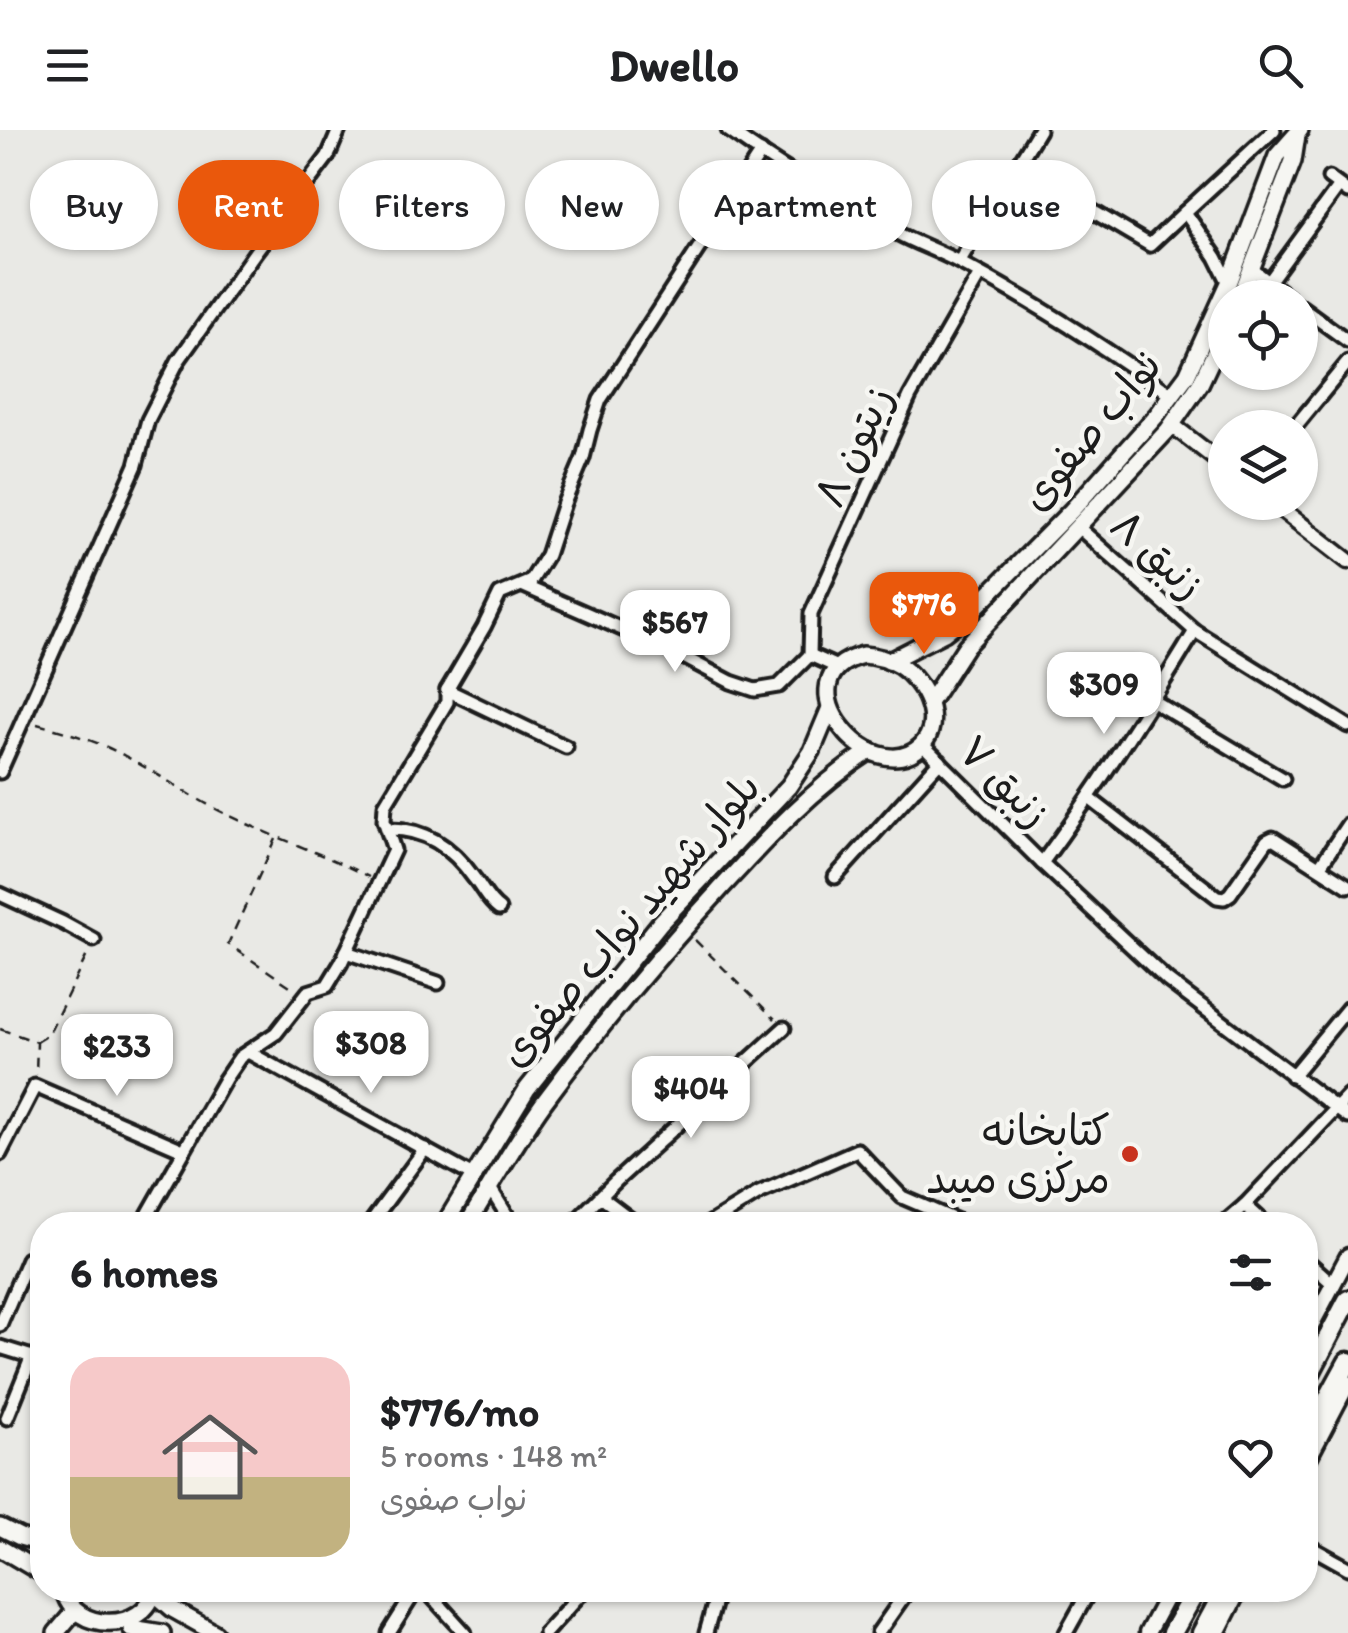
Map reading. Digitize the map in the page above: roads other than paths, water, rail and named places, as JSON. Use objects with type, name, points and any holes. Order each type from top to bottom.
[{"type":"main road","name":"نواب صفوی","points":[[1247,280],[1293,161],[1298,132]]},
{"type":"main road","name":"نواب صفوی","points":[[1230,280],[1277,156],[1298,132]]},
{"type":"main road","name":"نواب صفوی","points":[[929,704],[966,646],[1078,527],[1187,375],[1208,329]]},
{"type":"main road","name":"نواب صفوی","points":[[890,660],[944,632],[972,611],[1072,511],[1172,425],[1208,367]]},
{"type":"main road","points":[[863,655],[890,660],[924,692],[932,717],[930,732],[922,744],[910,753],[896,756],[870,751],[850,738],[830,708],[828,694],[837,667],[849,658],[863,655]]},
{"type":"main road","name":"بلوار شهید نواب صفوی","points":[[454,1212],[527,1089],[660,922],[789,786],[812,751],[830,708]]},
{"type":"main road","name":"بلوار شهید نواب صفوی","points":[[475,1212],[544,1102],[645,973],[805,801],[839,771],[870,751]]},
{"type":"main road","points":[[1318,1357],[1348,1300]]},
{"type":"main road","points":[[1318,1417],[1348,1362]]},
{"type":"main road","points":[[0,1527],[30,1540]]},
{"type":"main road","points":[[0,1548],[30,1566]]},
{"type":"main road","points":[[67,1602],[79,1622],[98,1632],[130,1628],[162,1633]]},
{"type":"main road","points":[[130,1628],[146,1613],[150,1602]]},
{"type":"main road","points":[[166,1602],[215,1633]]},
{"type":"main road","points":[[1172,1633],[1189,1602]]},
{"type":"main road","points":[[1202,1633],[1219,1602]]},
{"type":"main road","points":[[56,1633],[72,1614]]},
{"type":"street","points":[[0,772],[136,464],[148,420],[178,362],[328,156],[339,130]]},
{"type":"street","points":[[728,130],[898,234],[959,262],[1115,354],[1172,396]]},
{"type":"street","points":[[1020,160],[1040,130]]},
{"type":"street","points":[[1096,213],[1150,245],[1274,130]]},
{"type":"street","points":[[524,586],[547,556],[584,458],[600,400],[760,152]]},
{"type":"street","points":[[1269,280],[1339,185]]},
{"type":"street","points":[[1185,212],[1228,280]]},
{"type":"street","points":[[959,262],[966,250]]},
{"type":"street","points":[[1252,269],[1266,280]]},
{"type":"street","name":"زیتون ۸","points":[[810,655],[812,614],[910,396],[980,274]]},
{"type":"street","points":[[1318,319],[1348,341]]},
{"type":"street","points":[[1309,410],[1348,362]]},
{"type":"street","points":[[1172,425],[1208,453]]},
{"type":"street","points":[[1295,520],[1348,561]]},
{"type":"street","name":"زنبق ۸","points":[[1078,527],[1195,631],[1348,726]]},
{"type":"street","points":[[149,1212],[240,1057],[276,1033],[308,992],[327,986],[394,850],[384,820],[385,805],[446,702],[447,690],[500,594],[524,586],[754,690],[779,686],[810,655],[837,667]]},
{"type":"street","points":[[1042,863],[1090,798],[1195,631]]},
{"type":"street","points":[[447,690],[566,747]]},
{"type":"street","points":[[1153,700],[1283,779]]},
{"type":"street","name":"زنبق ۷","points":[[922,744],[1144,959],[1189,998],[1348,1117]]},
{"type":"street","points":[[835,877],[940,761]]},
{"type":"street","points":[[1090,798],[1217,897],[1230,894],[1273,838],[1348,886]]},
{"type":"street","points":[[1320,866],[1348,824]]},
{"type":"street","points":[[388,829],[407,828],[448,848],[488,901],[499,909]]},
{"type":"street","points":[[0,894],[94,940]]},
{"type":"street","points":[[346,952],[438,983]]},
{"type":"street","points":[[1292,1076],[1348,1008]]},
{"type":"street","points":[[585,1212],[784,1028]]},
{"type":"street","points":[[248,1052],[473,1176]]},
{"type":"street","points":[[0,1154],[35,1086],[184,1150]]},
{"type":"street","points":[[1237,1212],[1348,1096]]},
{"type":"street","points":[[379,1212],[425,1149]]},
{"type":"street","points":[[728,1212],[759,1193],[857,1150],[902,1197],[937,1212]]},
{"type":"street","points":[[490,1188],[504,1212]]},
{"type":"street","points":[[601,1196],[621,1212]]},
{"type":"street","points":[[1245,1205],[1253,1212]]},
{"type":"street","points":[[1318,1314],[1348,1256]]},
{"type":"street","points":[[0,1325],[28,1259]]},
{"type":"street","points":[[1318,1271],[1334,1285]]},
{"type":"street","points":[[0,1346],[30,1356]]},
{"type":"street","points":[[7,1418],[30,1372]]},
{"type":"street","points":[[1318,1440],[1348,1383]]},
{"type":"street","points":[[1318,1551],[1348,1568]]},
{"type":"street","points":[[388,1633],[408,1602]]},
{"type":"street","points":[[437,1602],[464,1633]]},
{"type":"street","points":[[544,1633],[573,1602]]},
{"type":"street","points":[[706,1633],[715,1602]]},
{"type":"street","points":[[878,1633],[900,1602]]},
{"type":"street","points":[[1066,1633],[1083,1602]]},
{"type":"street","points":[[1147,1633],[1164,1602]]},
{"type":"street","points":[[1216,1633],[1233,1602]]},
{"type":"place","name":"کتابخانه مرکزی میبد","points":[[1130,1154]]}]
